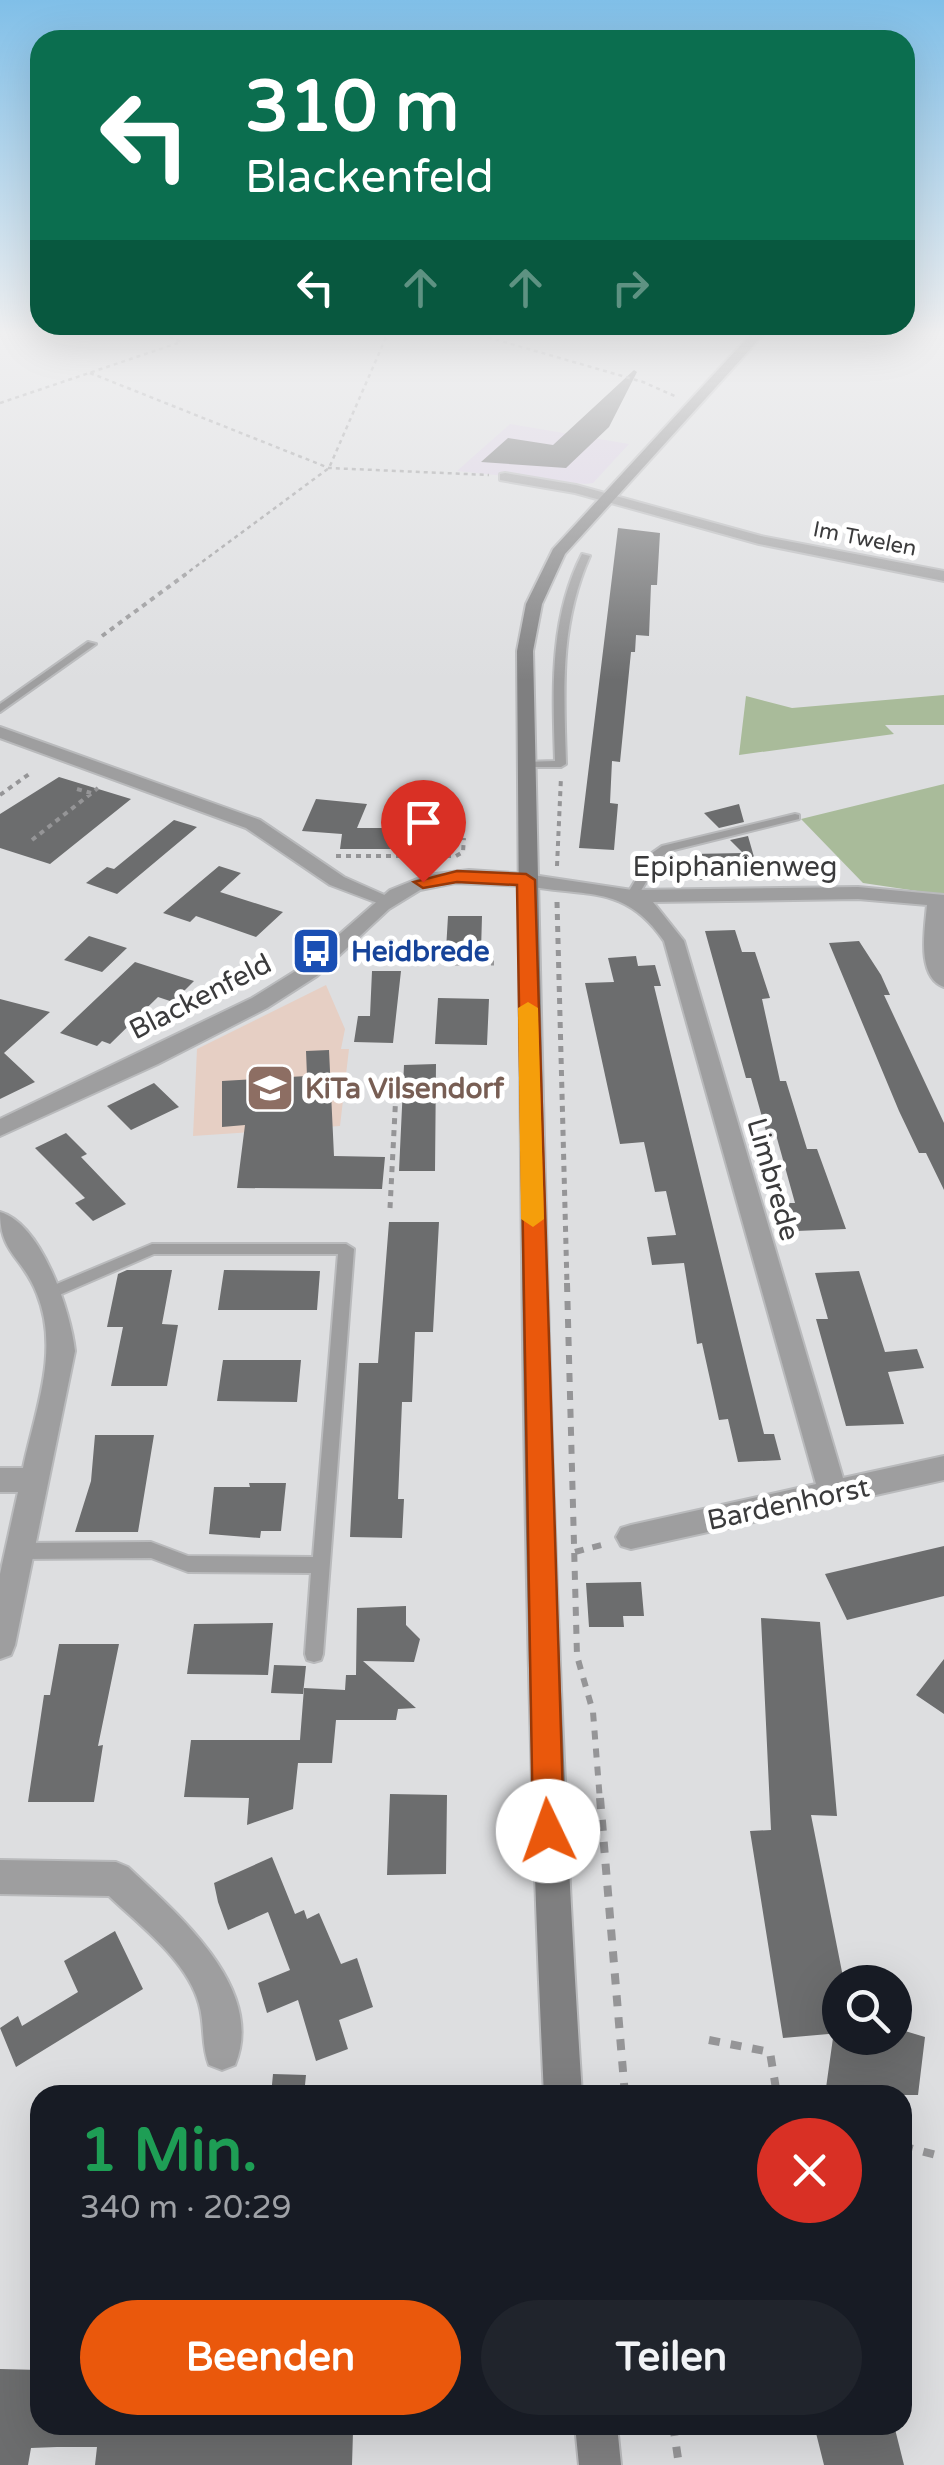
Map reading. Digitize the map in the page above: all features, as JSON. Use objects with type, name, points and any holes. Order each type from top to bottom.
[{"type":"main road","points":[[562,2085],[546,1792],[524,651],[539,590],[558,552],[648,450]]},
{"type":"main road","points":[[597,2435],[600,2465]]},
{"type":"street","name":"Im Twelen","points":[[505,477],[604,497],[715,530],[944,576]]},
{"type":"street","points":[[0,732],[252,824],[347,886],[388,901]]},
{"type":"street","name":"Blackenfeld","points":[[0,1128],[276,993],[319,964],[388,901],[413,886],[440,878],[526,880]]},
{"type":"street","name":"Epiphanienweg","points":[[526,880],[632,896],[842,893],[941,901]]},
{"type":"street","name":"Limbrede","points":[[632,896],[655,913],[674,940],[833,1494]]},
{"type":"street","points":[[941,901],[934,954],[944,980]]},
{"type":"street","points":[[0,1221],[42,1272],[52,1292],[60,1313],[62,1351],[0,1645]]},
{"type":"street","name":"Bardenhorst","points":[[631,1537],[944,1468]]},
{"type":"street","points":[[0,1480],[37,1480]]},
{"type":"street","points":[[0,1877],[116,1878],[207,1972],[222,2008],[222,2052]]},
{"type":"lane","points":[[524,766],[561,764],[558,649],[569,592],[585,556]]},
{"type":"lane","points":[[539,590],[569,592]]},
{"type":"lane","points":[[0,709],[91,644]]},
{"type":"lane","points":[[632,896],[656,855],[666,848],[795,817]]},
{"type":"lane","points":[[52,1292],[152,1249],[346,1249],[314,1654]]},
{"type":"lane","points":[[21,1551],[151,1550],[188,1564],[321,1565]]},
{"type":"path","points":[[285,450],[330,468],[505,477]]},
{"type":"path","points":[[91,644],[330,468],[338,450]]},
{"type":"path","points":[[561,764],[557,882],[577,1656],[593,1712],[624,2085]]},
{"type":"path","points":[[0,795],[32,772]]},
{"type":"path","points":[[32,840],[116,774]]},
{"type":"path","points":[[77,789],[91,793]]},
{"type":"path","points":[[303,856],[456,856],[463,852],[464,838]]},
{"type":"path","points":[[431,963],[494,963]]},
{"type":"path","points":[[390,1208],[396,1073]]},
{"type":"path","points":[[710,2040],[770,2052],[775,2085]]},
{"type":"path","points":[[912,2149],[944,2157]]},
{"type":"path","points":[[674,2435],[679,2465]]},
{"type":"shaded area","points":[[481,450],[623,450],[593,483],[457,471]]},
{"type":"shaded area","name":"KiTa Vilsendorf","points":[[326,985],[345,1029],[341,1049],[349,1049],[340,1126],[193,1136],[197,1049]]},
{"type":"green space","points":[[944,695],[944,725],[885,725],[894,734],[739,755],[746,696],[792,708]]},
{"type":"green space","points":[[944,784],[944,895],[863,883],[801,819]]},
{"type":"building","points":[[494,450],[585,450],[566,468],[481,462]]},
{"type":"building","points":[[618,528],[660,533],[657,585],[651,585],[649,636],[636,635],[635,652],[631,652],[620,762],[612,761],[610,803],[618,804],[614,850],[579,848]]},
{"type":"building","points":[[59,777],[131,799],[50,864],[0,848],[0,814]]},
{"type":"building","points":[[316,799],[367,804],[357,828],[454,828],[454,849],[340,849],[342,834],[302,831]]},
{"type":"building","points":[[739,804],[744,822],[719,828],[704,813]]},
{"type":"building","points":[[174,820],[197,827],[117,894],[86,883],[107,867],[114,869]]},
{"type":"building","points":[[748,836],[760,878],[698,880],[692,854],[743,853],[730,840]]},
{"type":"building","points":[[219,866],[241,873],[220,892],[283,912],[256,937],[196,916],[190,922],[163,913]]},
{"type":"building","points":[[448,916],[482,916],[481,951],[446,950]]},
{"type":"building","points":[[735,930],[742,952],[755,952],[770,998],[762,999],[780,1081],[786,1081],[807,1149],[817,1149],[846,1229],[796,1231],[788,1203],[795,1203],[775,1131],[766,1131],[751,1078],[746,1078],[705,931]]},
{"type":"building","points":[[89,936],[127,948],[102,972],[64,960]]},
{"type":"building","points":[[859,941],[881,975],[890,995],[884,995],[944,1123],[944,1190],[926,1153],[919,1153],[899,1111],[829,943]]},
{"type":"building","points":[[636,956],[638,966],[655,965],[661,986],[654,986],[764,1434],[774,1434],[781,1460],[738,1462],[728,1419],[719,1420],[702,1343],[697,1344],[684,1263],[652,1265],[647,1237],[676,1235],[666,1191],[655,1192],[644,1142],[620,1144],[585,983],[614,982],[608,958]]},
{"type":"building","points":[[135,962],[194,981],[173,1002],[158,997],[110,1044],[102,1041],[97,1046],[60,1033]]},
{"type":"building","points":[[372,971],[401,971],[393,1043],[354,1042],[358,1016],[370,1016]]},
{"type":"building","points":[[438,998],[489,999],[487,1045],[435,1044]]},
{"type":"building","points":[[0,999],[50,1012],[4,1053],[35,1082],[0,1099]]},
{"type":"building","points":[[329,1050],[334,1156],[385,1157],[382,1189],[237,1188],[245,1125],[222,1127],[222,1081],[307,1076],[306,1051]]},
{"type":"building","points":[[436,1064],[435,1171],[399,1171],[404,1065]]},
{"type":"building","points":[[154,1083],[179,1107],[131,1130],[107,1106]]},
{"type":"building","points":[[66,1133],[87,1154],[81,1157],[126,1204],[93,1221],[75,1203],[85,1198],[35,1148]]},
{"type":"building","points":[[389,1222],[439,1222],[433,1332],[415,1332],[412,1402],[402,1402],[398,1499],[404,1499],[402,1538],[350,1537],[359,1363],[378,1363]]},
{"type":"building","points":[[127,1270],[172,1270],[162,1324],[178,1325],[167,1386],[111,1386],[123,1327],[107,1327],[118,1274]]},
{"type":"building","points":[[224,1270],[320,1271],[317,1310],[218,1310]]},
{"type":"building","points":[[859,1271],[885,1352],[917,1349],[924,1368],[888,1372],[904,1424],[846,1426],[816,1319],[828,1319],[815,1273]]},
{"type":"building","points":[[223,1360],[301,1360],[297,1402],[217,1401]]},
{"type":"building","points":[[95,1435],[154,1435],[138,1532],[75,1532],[91,1481]]},
{"type":"building","points":[[249,1483],[286,1483],[281,1531],[261,1531],[260,1538],[209,1534],[214,1487],[250,1487]]},
{"type":"building","points":[[944,1546],[944,1596],[847,1620],[825,1574]]},
{"type":"building","points":[[641,1582],[644,1616],[623,1616],[624,1627],[589,1627],[586,1583]]},
{"type":"building","points":[[406,1606],[406,1625],[420,1639],[414,1662],[363,1661],[416,1708],[398,1709],[396,1720],[336,1720],[332,1763],[298,1763],[293,1809],[247,1825],[249,1798],[184,1797],[191,1740],[300,1740],[304,1688],[345,1690],[346,1675],[356,1675],[357,1608]]},
{"type":"building","points":[[761,1618],[820,1622],[837,1816],[811,1815],[841,1965],[822,1965],[822,2035],[783,2038],[750,1831],[771,1830]]},
{"type":"building","points":[[273,1623],[268,1675],[187,1674],[194,1624]]},
{"type":"building","points":[[59,1644],[119,1644],[98,1746],[103,1745],[94,1802],[28,1802],[44,1695],[50,1695]]},
{"type":"building","points":[[944,1659],[944,1714],[916,1695]]},
{"type":"building","points":[[274,1665],[306,1666],[303,1694],[271,1693]]},
{"type":"building","points":[[390,1794],[447,1795],[446,1874],[387,1875]]},
{"type":"building","points":[[272,1857],[295,1914],[304,1910],[307,1919],[319,1913],[341,1964],[357,1958],[373,2007],[339,2020],[348,2049],[316,2061],[298,2000],[267,2013],[258,1983],[290,1970],[268,1912],[228,1930],[218,1902],[214,1883]]},
{"type":"building","points":[[115,1931],[143,1989],[16,2067],[0,2028],[18,2016],[22,2026],[78,1992],[64,1961]]},
{"type":"building","points":[[912,2033],[925,2037],[918,2095],[912,2095],[912,2085],[826,2085],[831,2055],[912,2055]]},
{"type":"building","points":[[273,2074],[306,2075],[305,2085],[272,2085]]},
{"type":"building","points":[[0,2369],[30,2370],[30,2435],[353,2435],[352,2465],[95,2465],[97,2447],[57,2447],[31,2448],[28,2465],[0,2465]]},
{"type":"building","points":[[816,2435],[896,2435],[904,2465],[824,2465]]},
{"type":"slow traffic","points":[[528,1008],[533,1219]]},
{"type":"place","name":"Heidbrede","points":[[316,951]]},
{"type":"place","name":"KiTa Vilsendorf","points":[[270,1088]]},
{"type":"route","points":[[423,882],[457,876],[526,880],[548,1831]]}]
